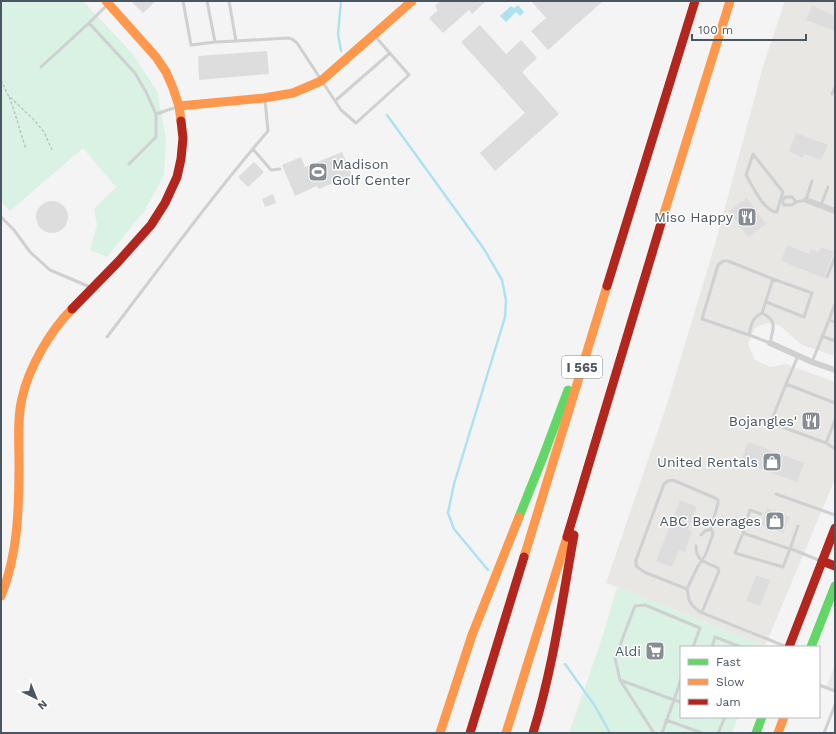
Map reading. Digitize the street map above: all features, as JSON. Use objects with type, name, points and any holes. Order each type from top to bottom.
[{"type":"main road","points":[[179,106],[264,98],[293,93],[321,81],[412,1]]},
{"type":"main road","name":"I 565","points":[[470,733],[695,1]]},
{"type":"main road","name":"I 565","points":[[506,733],[583,486],[645,276],[730,1]]},
{"type":"main road","points":[[1,596],[7,581],[14,552],[19,499],[19,425],[22,398],[31,370],[50,336],[63,318],[118,262],[151,225],[165,203],[177,177],[181,159],[183,138],[179,106],[171,82],[156,57],[107,2]]},
{"type":"main road","points":[[440,733],[472,635],[538,470],[560,410],[590,340]]},
{"type":"main road","points":[[533,733],[552,660],[583,486]]},
{"type":"main road","points":[[788,646],[835,528]]},
{"type":"main road","points":[[822,561],[835,566]]},
{"type":"main road","points":[[811,646],[835,586]]},
{"type":"main road","points":[[756,733],[762,718]]},
{"type":"main road","points":[[778,733],[784,718]]},
{"type":"street","points":[[806,200],[835,211]]},
{"type":"street","points":[[770,343],[812,362],[835,370]]},
{"type":"lane","points":[[183,1],[191,45],[215,42],[292,39],[341,110],[356,123],[409,74],[374,35]]},
{"type":"lane","points":[[207,1],[215,42]]},
{"type":"lane","points":[[229,1],[236,41]]},
{"type":"lane","points":[[41,67],[89,23],[107,2]]},
{"type":"lane","points":[[89,23],[135,72],[156,114],[156,137],[130,164]]},
{"type":"lane","points":[[335,101],[390,53]]},
{"type":"lane","points":[[832,94],[835,87]]},
{"type":"lane","points":[[107,337],[186,232],[268,132],[264,98]]},
{"type":"lane","points":[[156,114],[179,106]]},
{"type":"lane","points":[[253,149],[271,170],[280,169]]},
{"type":"lane","points":[[781,201],[783,192],[753,154],[746,175],[756,193],[768,209],[773,212],[777,212],[781,201],[785,197],[792,197],[796,202]]},
{"type":"lane","points":[[781,201],[784,205],[792,205],[796,202],[806,200],[812,181]]},
{"type":"lane","points":[[821,205],[828,187]]},
{"type":"lane","points":[[1,217],[14,230],[30,252],[50,270],[92,288]]},
{"type":"lane","points":[[827,277],[835,257]]},
{"type":"lane","points":[[762,313],[772,320],[774,327],[770,343],[702,319],[718,265],[723,261],[728,261],[812,293],[804,317],[766,302]]},
{"type":"lane","points":[[749,335],[752,321],[756,316],[762,313],[773,279]]},
{"type":"lane","points":[[812,362],[834,306]]},
{"type":"lane","points":[[829,320],[835,322]]},
{"type":"lane","points":[[822,336],[835,341]]},
{"type":"lane","points":[[798,356],[773,417],[774,424],[826,443],[835,449]]},
{"type":"lane","points":[[786,384],[835,403]]},
{"type":"lane","points":[[826,443],[835,420]]},
{"type":"lane","points":[[687,589],[644,572],[636,566],[636,560],[664,484],[673,480],[718,500],[711,529],[712,534],[705,556],[698,566],[687,589],[689,600],[693,606],[702,612],[786,646]]},
{"type":"lane","points":[[776,494],[835,515]]},
{"type":"lane","points":[[761,514],[750,510],[735,553],[783,567],[798,526]]},
{"type":"lane","points":[[701,535],[705,531],[711,529]]},
{"type":"lane","points":[[742,533],[822,561]]},
{"type":"lane","points":[[696,546],[696,552],[702,561],[718,568],[702,612]]},
{"type":"lane","points":[[654,733],[620,680],[614,658],[635,606],[645,605],[700,628],[693,646]]},
{"type":"lane","points":[[712,646],[716,637],[732,645]]},
{"type":"lane","points":[[620,680],[680,702]]},
{"type":"lane","points":[[662,733],[680,683]]},
{"type":"lane","points":[[820,685],[835,691]]},
{"type":"lane","points":[[824,733],[835,705]]},
{"type":"lane","points":[[718,733],[724,718]]},
{"type":"lane","points":[[666,720],[702,733]]},
{"type":"path","points":[[1,80],[15,112],[26,149]]},
{"type":"path","points":[[8,95],[35,121],[44,132],[52,150]]},
{"type":"shaded area","points":[[785,1],[835,1],[835,356],[802,345],[779,325],[767,323],[755,328],[748,344],[755,360],[770,367],[786,364],[835,382],[835,479],[765,646],[606,583],[666,407],[714,248],[764,63]]},
{"type":"shaded area","points":[[835,664],[835,690],[826,688]]},
{"type":"green space","points":[[1,1],[83,1],[133,54],[157,91],[166,138],[164,175],[145,210],[107,257],[90,250],[97,225],[94,209],[116,187],[83,148],[10,211],[1,202]]},
{"type":"green space","points":[[617,587],[765,646],[680,646],[680,718],[738,718],[732,733],[569,733],[601,641]]},
{"type":"water","points":[[518,5],[524,12],[520,16],[516,12],[506,22],[500,16],[511,6],[514,8]]},
{"type":"building","points":[[131,1],[156,1],[143,13]]},
{"type":"building","points":[[440,1],[486,1],[472,14],[469,10],[443,33],[429,18],[438,10],[435,6]]},
{"type":"building","points":[[531,1],[603,1],[548,50],[531,31],[546,18]]},
{"type":"building","points":[[812,6],[835,16],[835,31],[806,20]]},
{"type":"building","points":[[480,25],[506,54],[521,40],[537,58],[522,72],[559,114],[495,171],[480,153],[525,113],[461,42]]},
{"type":"building","points":[[267,51],[269,74],[199,80],[198,56]]},
{"type":"building","points":[[796,133],[828,145],[821,160],[804,154],[803,158],[789,151]]},
{"type":"building","name":"Madison Golf Center","points":[[342,152],[352,175],[319,189],[317,186],[295,196],[282,165],[301,157],[305,167]]},
{"type":"building","points":[[254,162],[264,172],[248,187],[238,177]]},
{"type":"building","points":[[273,194],[276,203],[265,207],[262,199]]},
{"type":"building","name":"Miso Happy","points":[[747,198],[766,224],[748,237],[729,211]]},
{"type":"building","points":[[49,201],[55,201],[65,208],[68,217],[67,223],[61,230],[55,233],[49,233],[39,226],[36,220],[36,214],[43,204]]},
{"type":"building","points":[[787,245],[809,254],[811,249],[818,252],[821,247],[834,252],[824,278],[781,261]]},
{"type":"building","name":"United Rentals","points":[[748,442],[804,463],[797,482],[741,461]]},
{"type":"building","points":[[680,500],[697,507],[688,529],[692,531],[685,552],[679,550],[672,567],[656,561]]},
{"type":"building","name":"ABC Beverages","points":[[767,508],[790,517],[783,533],[761,525]]},
{"type":"building","points":[[756,575],[770,580],[760,606],[746,601]]},
{"type":"waterway","points":[[341,1],[338,34],[341,51]]},
{"type":"waterway","points":[[387,115],[484,249],[502,280],[506,300],[505,317],[454,484],[448,513],[454,529],[488,570]]},
{"type":"waterway","points":[[565,664],[595,706],[610,733]]},
{"type":"traffic: fast","points":[[519,517],[568,390]]},
{"type":"traffic: fast","points":[[811,646],[835,586]]},
{"type":"traffic: fast","points":[[756,733],[762,718]]},
{"type":"traffic: slow","points":[[106,1],[156,57],[166,72],[179,106],[181,121]]},
{"type":"traffic: slow","points":[[179,106],[264,98],[293,93],[321,81],[412,1]]},
{"type":"traffic: slow","points":[[662,220],[730,1]]},
{"type":"traffic: slow","points":[[524,557],[607,286]]},
{"type":"traffic: slow","points":[[1,596],[11,564],[18,514],[20,406],[25,386],[41,350],[56,328],[72,309]]},
{"type":"traffic: slow","points":[[440,733],[472,635],[519,517]]},
{"type":"traffic: slow","points":[[506,733],[567,537]]},
{"type":"traffic: slow","points":[[778,733],[784,718]]},
{"type":"traffic: jam","points":[[607,286],[695,1]]},
{"type":"traffic: jam","points":[[72,309],[118,262],[151,225],[165,203],[177,177],[181,159],[183,138],[181,121]]},
{"type":"traffic: jam","points":[[567,537],[662,220]]},
{"type":"traffic: jam","points":[[789,646],[835,528]]},
{"type":"traffic: jam","points":[[533,733],[552,659],[574,535]]},
{"type":"traffic: jam","points":[[470,733],[524,557]]},
{"type":"traffic: jam","points":[[822,561],[835,566]]},
{"type":"place","name":"Madison Golf Center","points":[[318,172]]},
{"type":"place","name":"Miso Happy","points":[[747,217]]},
{"type":"place","name":"Bojangles'","points":[[811,421]]},
{"type":"place","name":"United Rentals","points":[[772,462]]},
{"type":"place","name":"ABC Beverages","points":[[775,521]]},
{"type":"place","name":"Aldi","points":[[655,651]]}]
